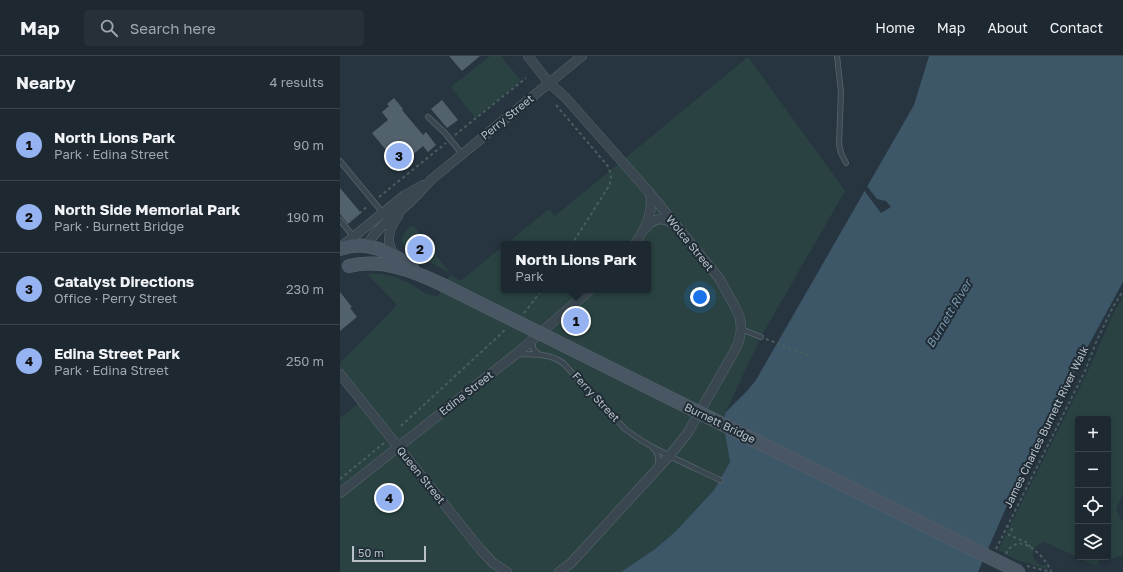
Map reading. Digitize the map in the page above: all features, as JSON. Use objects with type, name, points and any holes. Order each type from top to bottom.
[{"type":"main road","name":"Burnett Bridge","points":[[340,248],[353,245],[377,248],[398,258],[420,274],[1022,568]]},
{"type":"main road","name":"Perry Street","points":[[344,267],[360,256],[367,246]]},
{"type":"main road","name":"Burnett Bridge","points":[[344,267],[366,263],[382,264],[420,274]]},
{"type":"street","name":"Wolca Street","points":[[528,56],[549,83],[565,96],[649,192],[719,278],[728,292],[740,318],[741,329],[739,341],[734,352],[688,434],[670,455]]},
{"type":"street","name":"Perry Street","points":[[367,246],[373,235],[411,202],[432,179],[582,56]]},
{"type":"street","name":"Perry Street","points":[[340,248],[405,195],[432,179]]},
{"type":"street","points":[[637,241],[648,222],[651,210],[649,192]]},
{"type":"street","points":[[398,258],[392,250],[389,241],[389,233],[394,221],[411,202]]},
{"type":"street","points":[[642,232],[648,225],[657,219],[667,220],[679,229]]},
{"type":"street","name":"Edina Street","points":[[340,493],[516,354],[587,293]]},
{"type":"street","name":"Queen Street","points":[[340,374],[480,549],[493,563],[506,572]]},
{"type":"street","points":[[559,572],[571,563],[670,455]]},
{"type":"lane","points":[[837,56],[841,92],[839,144],[840,153],[846,163]]},
{"type":"lane","points":[[428,117],[450,139],[462,154]]},
{"type":"lane","points":[[340,161],[383,213]]},
{"type":"lane","points":[[340,220],[353,236]]},
{"type":"lane","points":[[741,329],[761,337]]},
{"type":"lane","points":[[538,335],[532,344],[532,350],[543,355]]},
{"type":"lane","name":"Ferry Street","points":[[516,354],[543,355],[556,358],[563,363],[625,429],[633,435],[720,480]]},
{"type":"lane","name":"Ferry Street","points":[[648,443],[657,452],[659,457],[657,468],[653,474]]},
{"type":"path","points":[[344,225],[526,78]]},
{"type":"path","points":[[556,105],[610,170],[611,181],[609,186],[574,241]]},
{"type":"path","points":[[358,214],[361,217]]},
{"type":"path","name":"James Charles Burnett River Walk","points":[[994,554],[1006,526],[1085,371],[1097,340],[1113,307],[1123,291]]},
{"type":"path","points":[[521,316],[540,293]]},
{"type":"path","points":[[401,426],[510,325]]},
{"type":"path","points":[[761,337],[810,356]]},
{"type":"path","points":[[340,478],[384,442]]},
{"type":"path","points":[[1006,526],[1012,529],[1009,535],[1028,543],[1030,547],[1044,560],[1052,572]]},
{"type":"path","points":[[1004,558],[1014,544],[1018,543],[1030,547]]},
{"type":"path","points":[[1022,568],[1052,572]]},
{"type":"green space","points":[[490,56],[501,56],[521,81],[475,118],[451,87]]},
{"type":"green space","points":[[748,57],[845,191],[761,337],[725,413],[724,428],[730,462],[714,490],[675,532],[655,549],[621,572],[340,572],[340,418],[360,402],[340,376],[340,363],[397,305],[367,274],[381,274],[395,277],[428,294],[438,296],[450,275],[461,281],[501,248],[501,293],[651,293],[651,241],[510,241],[549,209],[555,216]]},
{"type":"green space","points":[[413,225],[450,273],[415,254],[406,247],[402,240],[403,236]]},
{"type":"green space","points":[[1123,298],[1123,494],[1116,509],[1120,519],[1123,520],[1123,555],[1111,559],[1111,416],[1075,416],[1075,556],[1045,542],[1039,544],[1033,551],[1034,559],[1041,565],[1047,566],[1046,569],[1017,560],[998,550],[1087,373],[1116,308]]},
{"type":"green space","points":[[1083,560],[1099,560],[1096,566]]},
{"type":"water","name":"Burnett River","points":[[929,56],[1123,56],[1123,282],[1080,361],[1005,510],[978,572],[621,572],[655,549],[675,532],[714,490],[730,462],[724,428],[725,413],[756,380],[914,105]]},
{"type":"pier","points":[[866,185],[877,199],[886,201],[891,207],[881,213],[863,189]]},
{"type":"building","points":[[449,56],[480,56],[462,71]]},
{"type":"building","points":[[394,98],[423,135],[426,132],[436,145],[428,152],[423,146],[399,166],[372,133],[388,120],[382,112],[389,106],[387,104]]},
{"type":"building","points":[[442,100],[458,120],[447,128],[431,109]]},
{"type":"building","points":[[340,188],[361,213],[348,224],[340,214]]},
{"type":"building","points":[[340,292],[352,307],[350,308],[357,317],[340,331]]},
{"type":"place","name":"Catalyst Directions","points":[[399,156]]},
{"type":"place","name":"North Side Memorial Park","points":[[420,249]]},
{"type":"place","name":"North Lions Park","points":[[576,321]]},
{"type":"place","name":"Edina Street Park","points":[[389,498]]}]
